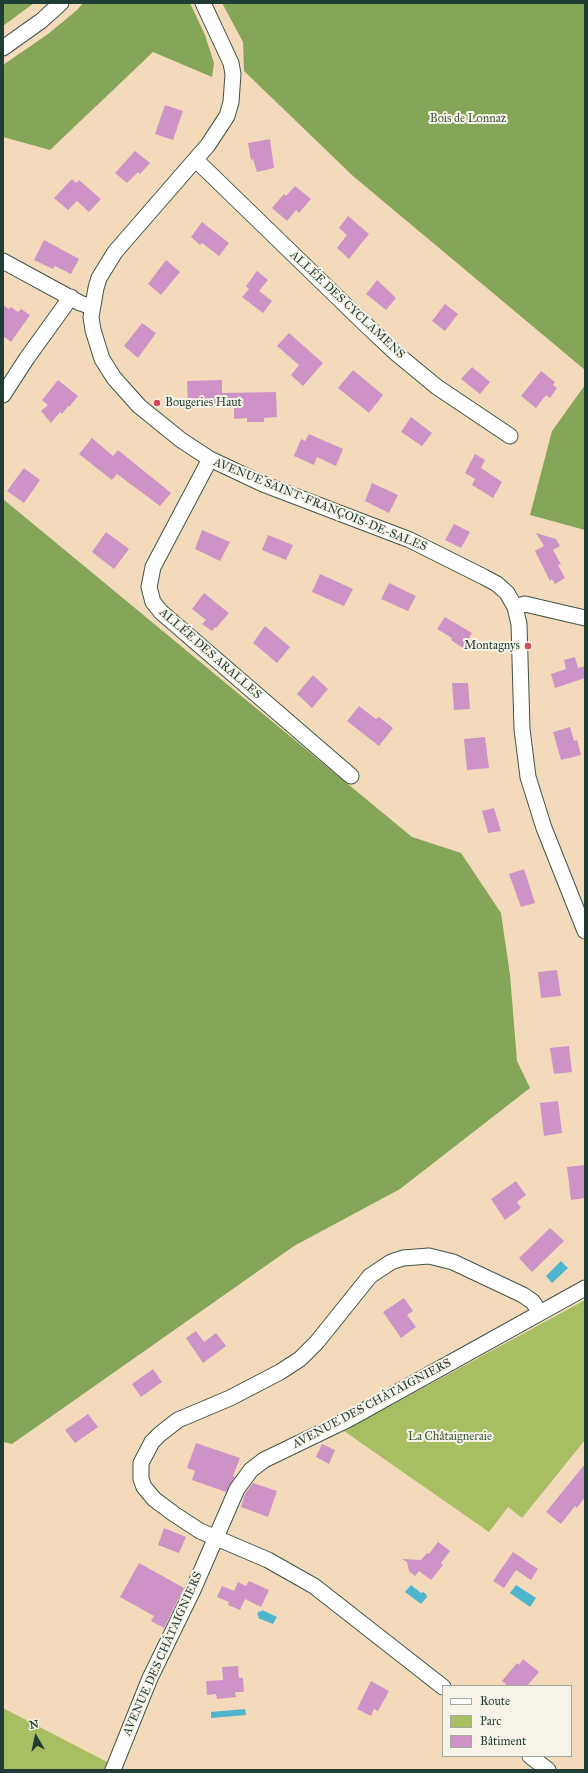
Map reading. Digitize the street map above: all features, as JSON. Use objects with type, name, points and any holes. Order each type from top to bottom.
[{"type":"street","points":[[3,48],[41,21],[61,3]]},
{"type":"street","name":"AVENUE SAINT-FRANÇOIS-DE-SALES","points":[[204,3],[231,63],[233,86],[227,116],[219,130],[196,160],[115,252],[100,278],[92,307],[93,330],[102,359],[114,378],[153,418],[210,459],[263,484],[410,540],[497,584],[507,593],[515,607],[521,640],[522,730],[527,771],[544,828],[585,931]]},
{"type":"street","name":"ALLÉE DES CYCLAMENS","points":[[196,160],[397,354],[437,387],[510,436]]},
{"type":"street","points":[[3,261],[92,307]]},
{"type":"street","points":[[3,395],[27,358],[71,297]]},
{"type":"street","name":"ALLÉE DES ARALLES","points":[[210,459],[153,567],[150,575],[149,587],[153,602],[161,612],[351,776]]},
{"type":"street","points":[[515,607],[525,604],[585,618]]},
{"type":"street","points":[[442,1686],[314,1586],[268,1560],[215,1538],[186,1523],[148,1493],[142,1483],[140,1471],[141,1463],[147,1448],[160,1434],[178,1420],[230,1398],[280,1372],[300,1359],[317,1342],[361,1286],[380,1268],[403,1258],[429,1256],[441,1258],[467,1267],[524,1295],[533,1302],[540,1313]]},
{"type":"street","name":"AVENUE DES CHÂTAIGNIERS","points":[[113,1770],[150,1678],[193,1590],[241,1482],[251,1470],[260,1462],[330,1429],[585,1288]]},
{"type":"street","points":[[531,1757],[548,1770]]},
{"type":"green space","points":[[3,3],[34,3],[3,26]]},
{"type":"green space","points":[[83,3],[190,3],[205,35],[214,63],[212,77],[153,52],[50,150],[3,137],[3,65],[48,34],[77,10]]},
{"type":"green space","name":"Bois de Lonnaz","points":[[222,3],[585,3],[585,370],[353,176],[244,71],[243,42]]},
{"type":"green space","points":[[585,385],[585,530],[530,515],[552,431]]},
{"type":"green space","points":[[3,499],[412,837],[461,853],[501,913],[510,975],[517,1061],[530,1088],[400,1189],[294,1246],[12,1444],[3,1442]]},
{"type":"green space","name":"La Châtaigneraie","points":[[585,1300],[585,1440],[522,1518],[508,1507],[489,1532],[344,1431]]},
{"type":"green space","points":[[3,1708],[109,1763],[107,1770],[3,1770]]},
{"type":"water","points":[[561,1261],[568,1268],[552,1283],[546,1276]]},
{"type":"water","points":[[411,1585],[421,1593],[423,1592],[426,1594],[427,1597],[421,1604],[405,1592]]},
{"type":"water","points":[[516,1585],[536,1598],[530,1607],[510,1593]]},
{"type":"water","points":[[262,1610],[277,1617],[273,1624],[258,1618],[259,1616],[257,1615],[259,1611],[261,1612]]},
{"type":"water","points":[[245,1709],[246,1715],[211,1718],[211,1712]]},
{"type":"building","points":[[165,105],[183,111],[173,140],[155,134]]},
{"type":"building","points":[[270,139],[274,168],[257,172],[253,159],[251,160],[248,143]]},
{"type":"building","points":[[135,151],[150,163],[140,174],[138,172],[127,183],[115,173]]},
{"type":"building","points":[[72,179],[76,183],[79,180],[101,199],[89,212],[77,201],[68,210],[54,198]]},
{"type":"building","points":[[295,186],[311,199],[299,213],[296,210],[287,221],[272,208],[284,194],[286,196]]},
{"type":"building","points":[[348,216],[369,234],[349,259],[337,248],[347,235],[339,228]]},
{"type":"building","points":[[202,222],[229,243],[219,256],[202,243],[200,245],[191,237]]},
{"type":"building","points":[[44,240],[79,259],[71,274],[55,266],[53,269],[34,260]]},
{"type":"building","points":[[166,260],[180,272],[161,295],[148,284]]},
{"type":"building","points":[[257,271],[268,280],[259,291],[272,301],[263,313],[242,297],[249,289],[246,286]]},
{"type":"building","points":[[377,280],[396,298],[386,310],[366,294]]},
{"type":"building","points":[[445,304],[458,314],[445,331],[432,321]]},
{"type":"building","points":[[3,305],[9,309],[11,307],[18,312],[21,309],[30,315],[11,342],[3,336]]},
{"type":"building","points":[[142,323],[156,333],[138,358],[124,346]]},
{"type":"building","points":[[289,333],[323,363],[303,386],[291,375],[299,365],[277,346]]},
{"type":"building","points":[[472,367],[490,382],[480,394],[461,379]]},
{"type":"building","points":[[353,370],[383,395],[369,413],[338,388]]},
{"type":"building","points":[[541,371],[555,382],[553,385],[557,388],[550,398],[546,395],[536,408],[521,396]]},
{"type":"building","points":[[58,380],[78,396],[62,414],[60,412],[51,423],[41,411],[48,405],[42,400]]},
{"type":"building","points":[[222,380],[222,393],[276,392],[277,417],[264,418],[264,422],[247,422],[247,418],[234,419],[234,406],[188,407],[187,381]]},
{"type":"building","points":[[411,417],[432,433],[422,446],[401,432]]},
{"type":"building","points":[[309,434],[343,449],[336,466],[317,457],[314,465],[294,456],[301,439],[305,441]]},
{"type":"building","points":[[92,438],[113,456],[118,450],[171,493],[160,506],[117,474],[112,480],[79,454]]},
{"type":"building","points":[[475,454],[485,460],[481,468],[502,482],[493,498],[472,485],[475,479],[465,473]]},
{"type":"building","points":[[24,468],[40,480],[24,503],[7,491]]},
{"type":"building","points":[[372,483],[398,495],[389,513],[365,501]]},
{"type":"building","points":[[454,524],[470,532],[461,548],[445,540]]},
{"type":"building","points":[[202,530],[230,542],[220,561],[195,549]]},
{"type":"building","points":[[106,532],[129,549],[114,569],[92,552]]},
{"type":"building","points":[[536,533],[556,539],[560,546],[553,550],[561,564],[558,565],[565,578],[555,584],[552,579],[550,581],[535,551],[544,546]]},
{"type":"building","points":[[268,535],[293,545],[286,560],[262,550]]},
{"type":"building","points":[[320,574],[353,589],[344,606],[312,592]]},
{"type":"building","points":[[389,583],[416,596],[408,611],[381,599]]},
{"type":"building","points":[[204,593],[229,613],[212,631],[202,624],[206,620],[192,609]]},
{"type":"building","points":[[445,617],[472,633],[463,648],[451,640],[452,638],[437,629]]},
{"type":"building","points":[[265,626],[290,647],[277,663],[253,643]]},
{"type":"building","points":[[575,657],[578,668],[585,666],[585,678],[555,688],[551,674],[566,669],[564,660]]},
{"type":"building","points":[[313,675],[328,689],[312,708],[297,694]]},
{"type":"building","points":[[452,683],[468,683],[470,709],[454,710]]},
{"type":"building","points":[[359,706],[376,719],[379,717],[393,728],[379,746],[347,721]]},
{"type":"building","points":[[570,727],[574,741],[577,740],[581,755],[561,760],[553,732]]},
{"type":"building","points":[[485,737],[489,768],[467,770],[464,739]]},
{"type":"building","points":[[494,808],[501,831],[488,833],[482,811]]},
{"type":"building","points":[[524,869],[535,903],[521,907],[509,874]]},
{"type":"building","points":[[557,970],[561,996],[541,998],[538,972]]},
{"type":"building","points":[[569,1046],[572,1072],[554,1074],[550,1048]]},
{"type":"building","points":[[558,1101],[562,1133],[544,1136],[540,1103]]},
{"type":"building","points":[[585,1165],[585,1198],[571,1200],[567,1167]]},
{"type":"building","points":[[516,1181],[526,1195],[517,1202],[521,1208],[505,1220],[491,1199]]},
{"type":"building","points":[[550,1228],[564,1241],[532,1272],[519,1258]]},
{"type":"building","points":[[404,1298],[413,1311],[407,1315],[416,1327],[401,1338],[383,1312]]},
{"type":"building","points":[[196,1331],[204,1342],[216,1333],[226,1346],[203,1363],[186,1338]]},
{"type":"building","points":[[153,1369],[162,1382],[141,1397],[132,1384]]},
{"type":"building","points":[[88,1414],[98,1427],[75,1443],[65,1430]]},
{"type":"building","points":[[196,1443],[240,1458],[233,1476],[235,1477],[226,1492],[192,1480],[195,1471],[187,1468]]},
{"type":"building","points":[[322,1444],[335,1450],[329,1464],[316,1457]]},
{"type":"building","points":[[585,1464],[585,1497],[577,1508],[575,1506],[561,1524],[546,1512]]},
{"type":"building","points":[[253,1483],[277,1491],[268,1517],[241,1507],[245,1494]]},
{"type":"building","points":[[164,1528],[186,1537],[179,1553],[158,1545]]},
{"type":"building","points":[[438,1542],[450,1551],[441,1563],[443,1565],[431,1580],[419,1571],[415,1576],[409,1571],[407,1562],[402,1559],[421,1560],[427,1553],[429,1554]]},
{"type":"building","points":[[513,1552],[538,1569],[531,1580],[516,1570],[504,1588],[493,1581]]},
{"type":"building","points":[[139,1563],[184,1588],[164,1628],[151,1621],[154,1616],[120,1597]]},
{"type":"building","points":[[249,1581],[269,1590],[261,1607],[245,1599],[240,1610],[228,1605],[229,1602],[217,1597],[222,1586],[234,1591],[238,1582],[246,1586]]},
{"type":"building","points":[[523,1659],[539,1672],[528,1685],[507,1685],[502,1681],[517,1663],[519,1665]]},
{"type":"building","points":[[238,1666],[239,1678],[243,1678],[244,1692],[235,1692],[236,1697],[217,1699],[216,1694],[207,1695],[206,1681],[223,1680],[222,1667]]},
{"type":"building","points":[[371,1681],[389,1691],[378,1711],[374,1709],[371,1716],[357,1709]]},
{"type":"place","name":"Bougeries Haut","points":[[157,403]]},
{"type":"place","name":"Montagnys","points":[[528,646]]}]
